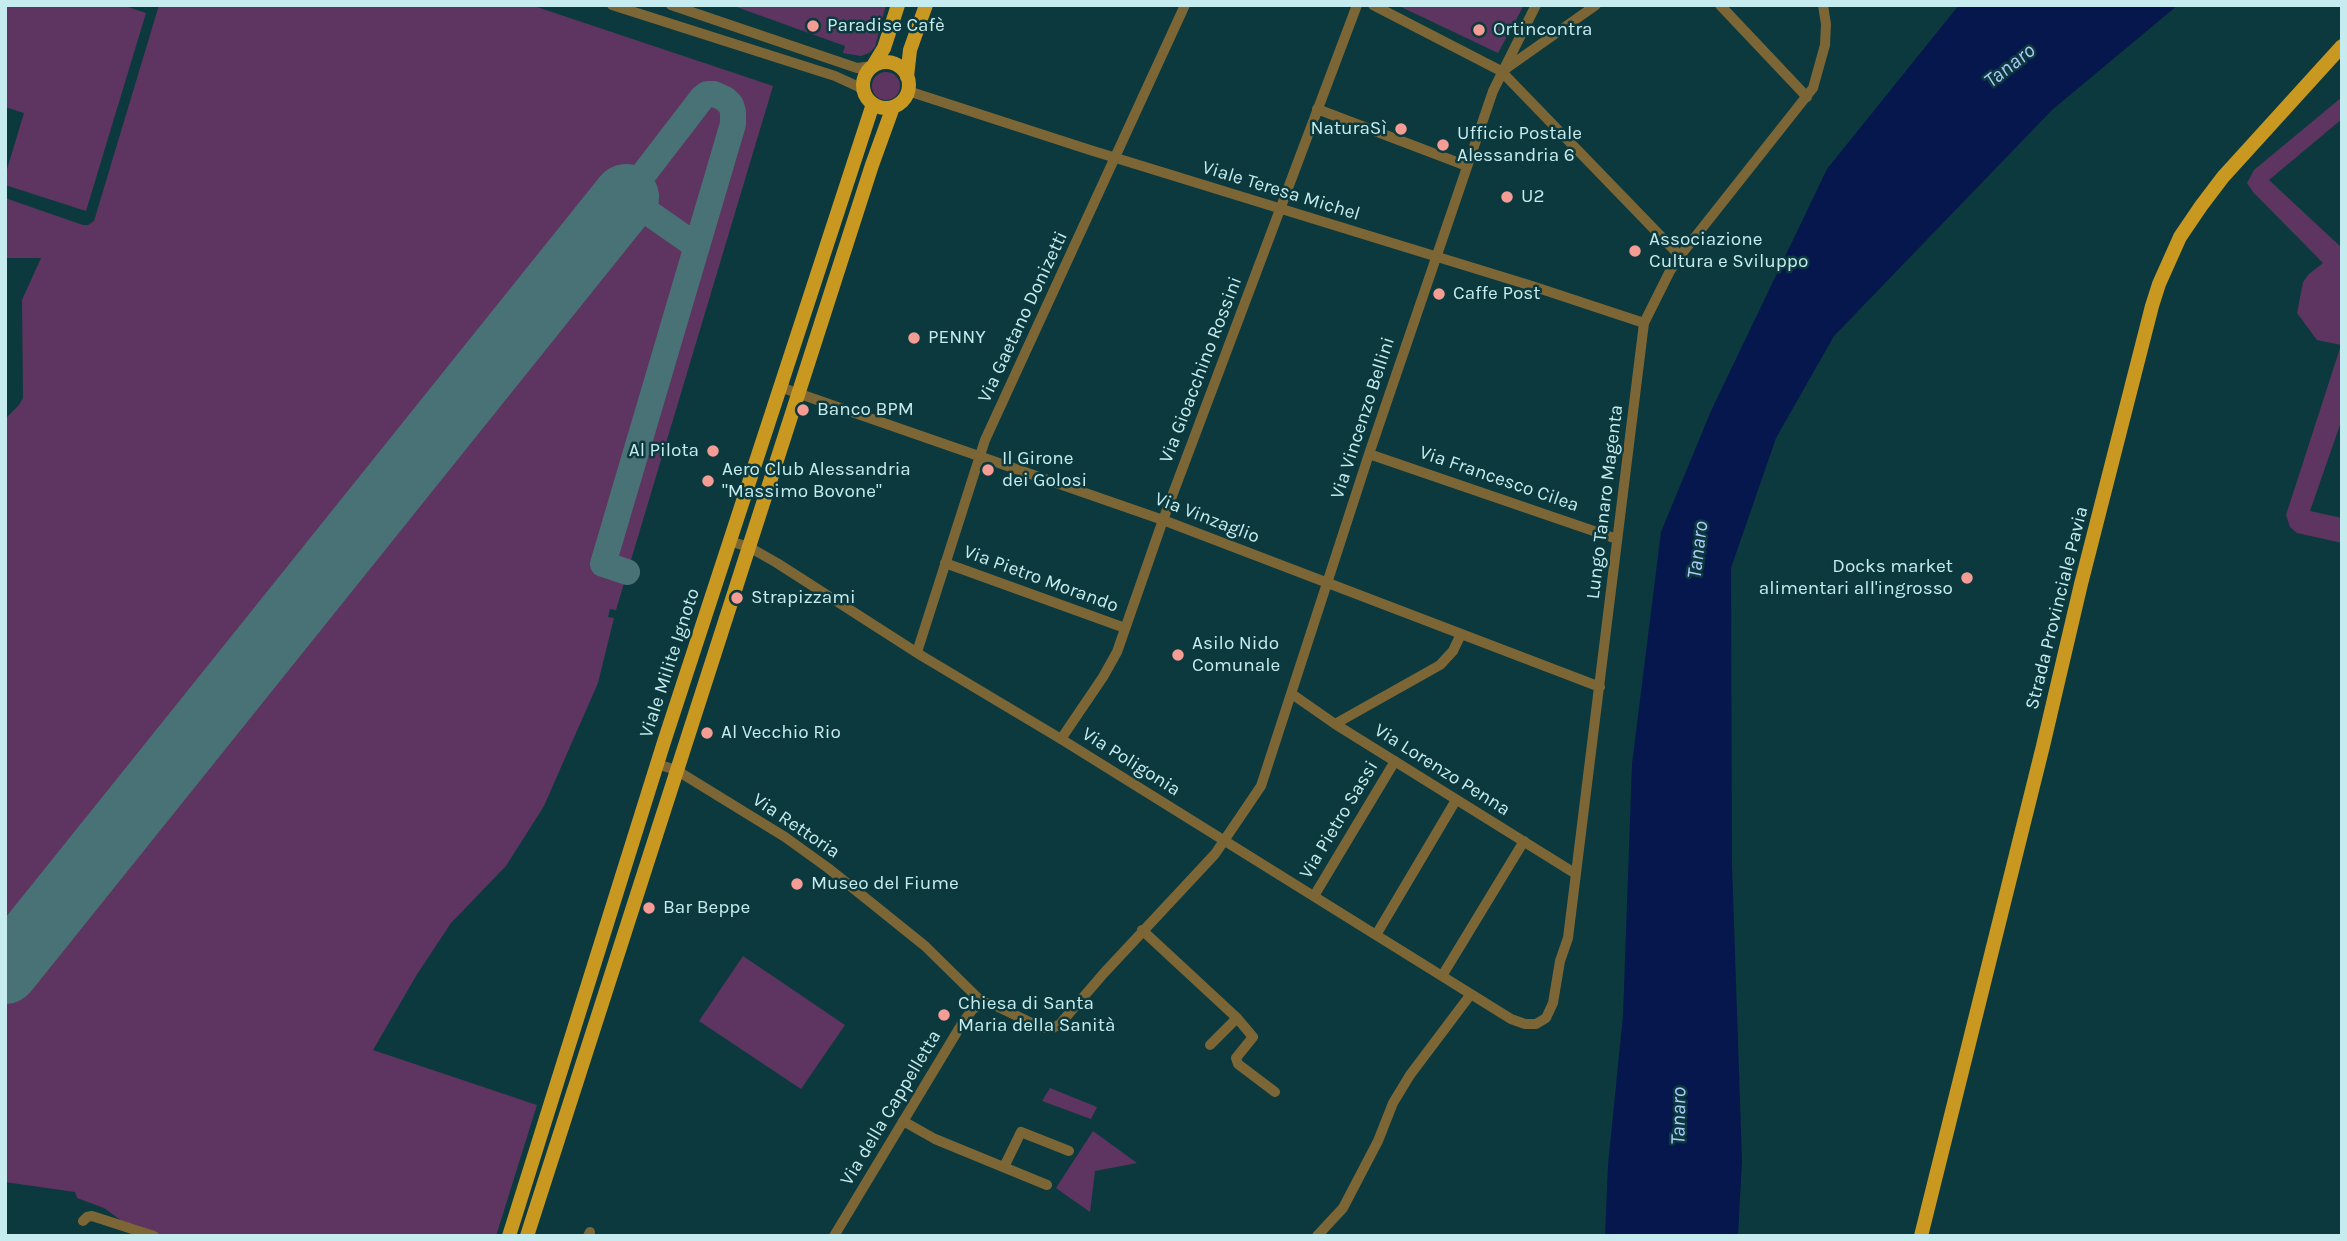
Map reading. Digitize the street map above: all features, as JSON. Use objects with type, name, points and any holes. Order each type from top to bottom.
[{"type":"main road","points":[[898,5],[884,48],[864,78],[868,98],[882,108],[894,107],[901,102],[908,84],[910,50],[926,5]]},
{"type":"main road","name":"Strada Provinciale Pavia","points":[[1921,1236],[2152,306],[2180,237],[2201,206],[2223,177],[2342,46]]},
{"type":"main road","points":[[873,65],[882,62],[894,63],[904,70],[908,84]]},
{"type":"main road","name":"Viale Milite Ignoto","points":[[509,1236],[868,98]]},
{"type":"main road","name":"Viale Milite Ignoto","points":[[527,1236],[872,165],[894,107]]},
{"type":"street","points":[[612,5],[835,76],[858,86],[868,98]]},
{"type":"street","points":[[671,5],[857,68],[873,65]]},
{"type":"street","name":"Via Gaetano Donizetti","points":[[917,652],[979,456],[1185,5]]},
{"type":"street","name":"Via Gioacchino Rossini","points":[[1061,739],[1117,652],[1163,520],[1357,5]]},
{"type":"street","points":[[1373,5],[1502,71],[1680,256]]},
{"type":"street","name":"Via Vincenzo Bellini","points":[[983,1003],[990,1003],[1042,1028],[1057,1027],[1142,930],[1204,867],[1225,841],[1264,781],[1369,454],[1467,166],[1502,71],[1536,5]]},
{"type":"street","points":[[1502,71],[1595,5]]},
{"type":"street","points":[[1720,5],[1807,97]]},
{"type":"street","name":"Lungo Tanaro Magenta","points":[[1511,1019],[1525,1024],[1536,1024],[1546,1018],[1553,1003],[1560,961],[1568,938],[1644,323],[1680,256],[1813,88],[1825,45],[1823,5]]},
{"type":"street","name":"Viale Teresa Michel","points":[[908,84],[1115,158],[1644,323]]},
{"type":"street","points":[[1317,109],[1467,166]]},
{"type":"street","name":"Via Vinzaglio","points":[[779,387],[1163,520],[1600,687]]},
{"type":"street","name":"Via Francesco Cilea","points":[[1369,454],[1617,538]]},
{"type":"street","name":"Via Poligonia","points":[[729,541],[749,547],[1511,1019]]},
{"type":"street","name":"Via Pietro Morando","points":[[945,564],[1125,628]]},
{"type":"street","points":[[1335,724],[1440,665],[1453,651],[1461,634]]},
{"type":"street","name":"Via Lorenzo Penna","points":[[1292,694],[1335,724],[1576,874]]},
{"type":"street","name":"Via Pietro Sassi","points":[[1314,896],[1395,761]]},
{"type":"street","name":"Via Rettoria","points":[[657,764],[676,770],[785,837],[828,868],[925,946],[983,1003]]},
{"type":"street","points":[[1376,935],[1456,800]]},
{"type":"street","points":[[1442,976],[1524,841]]},
{"type":"street","points":[[1142,930],[1237,1018],[1253,1037],[1236,1058],[1238,1064],[1275,1092]]},
{"type":"street","points":[[1317,1236],[1343,1208],[1378,1141],[1393,1103],[1410,1075],[1471,994]]},
{"type":"street","name":"Via della Cappelletta","points":[[835,1235],[964,1022],[973,1009],[983,1003]]},
{"type":"street","points":[[1210,1045],[1237,1018]]},
{"type":"street","points":[[903,1121],[934,1139],[1047,1185]]},
{"type":"street","points":[[1004,1167],[1021,1132],[1069,1151]]},
{"type":"street","points":[[83,1222],[92,1216],[154,1236]]},
{"type":"shaded area","points":[[5,5],[122,5],[146,13],[86,211],[5,185],[5,176],[24,113],[5,107]]},
{"type":"shaded area","points":[[159,5],[531,5],[773,86],[616,610],[610,609],[608,617],[614,618],[598,683],[544,806],[506,866],[451,923],[373,1050],[537,1105],[496,1236],[164,1236],[126,1224],[104,1208],[77,1198],[75,1192],[5,1182],[5,419],[23,398],[22,300],[41,258],[5,258],[5,198],[83,225],[94,221]]},
{"type":"shaded area","points":[[731,5],[886,5],[875,47],[861,56],[843,53],[845,46]]},
{"type":"shaded area","name":"Ortincontra","points":[[1397,5],[1524,5],[1498,53]]},
{"type":"shaded area","points":[[886,72],[896,76],[900,86],[896,96],[886,100],[876,96],[872,86],[876,76]]},
{"type":"shaded area","points":[[2342,97],[2342,119],[2269,180],[2342,248],[2342,419],[2310,511],[2342,518],[2342,543],[2297,533],[2290,527],[2286,515],[2341,345],[2317,340],[2297,313],[2303,282],[2323,263],[2247,183],[2254,170]]},
{"type":"shaded area","points":[[743,956],[845,1025],[801,1089],[699,1021]]},
{"type":"shaded area","points":[[1050,1088],[1097,1107],[1091,1119],[1042,1101]]},
{"type":"shaded area","points":[[1093,1131],[1137,1163],[1095,1171],[1090,1212],[1056,1188]]},
{"type":"water","name":"Tanaro","points":[[1959,5],[2178,5],[2052,110],[1834,336],[1776,438],[1731,568],[1732,865],[1742,1161],[1738,1236],[1605,1236],[1608,1165],[1623,1016],[1632,764],[1661,532],[1711,411],[1827,169]]},
{"type":"taxiway","points":[[627,572],[603,564],[733,124],[731,105],[714,94],[707,94],[702,98],[626,197],[695,245]]},
{"type":"runway","points":[[5,971],[626,197]]},
{"type":"place","name":"Paradise Cafè","points":[[813,26]]},
{"type":"place","name":"Ortincontra","points":[[1479,30]]},
{"type":"place","name":"NaturaSì","points":[[1401,129]]},
{"type":"place","name":"Ufficio Postale Alessandria 6","points":[[1443,145]]},
{"type":"place","name":"U2","points":[[1507,197]]},
{"type":"place","name":"Associazione Cultura e Sviluppo","points":[[1635,251]]},
{"type":"place","name":"Caffe Post","points":[[1439,294]]},
{"type":"place","name":"PENNY","points":[[914,338]]},
{"type":"place","name":"Banco BPM","points":[[803,410]]},
{"type":"place","name":"Al Pilota","points":[[713,451]]},
{"type":"place","name":"Il Girone dei Golosi","points":[[988,470]]},
{"type":"place","name":"Aero Club Alessandria \"Massimo Bovone\"","points":[[708,481]]},
{"type":"place","name":"Docks market alimentari all'ingrosso","points":[[1967,578]]},
{"type":"place","name":"Strapizzami","points":[[737,598]]},
{"type":"place","name":"Asilo Nido Comunale","points":[[1178,655]]},
{"type":"place","name":"Al Vecchio Rio","points":[[707,733]]},
{"type":"place","name":"Museo del Fiume","points":[[797,884]]},
{"type":"place","name":"Bar Beppe","points":[[649,908]]},
{"type":"place","name":"Chiesa di Santa Maria della Sanità","points":[[944,1015]]}]
